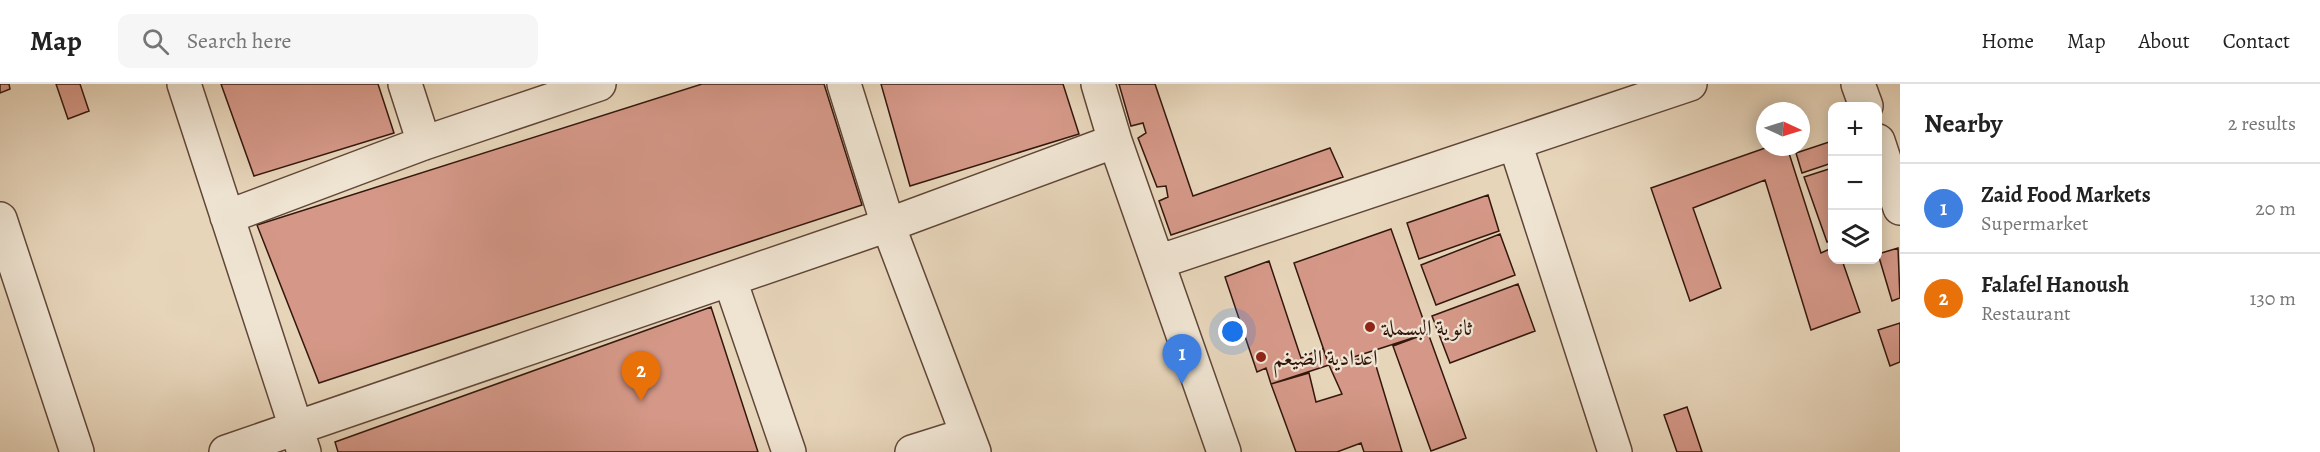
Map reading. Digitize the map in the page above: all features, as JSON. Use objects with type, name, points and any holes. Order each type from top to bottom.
[{"type":"street","points":[[184,84],[300,440]]},
{"type":"street","points":[[405,84],[424,143]]},
{"type":"street","points":[[227,217],[424,143],[599,84]]},
{"type":"street","points":[[844,84],[888,225],[970,443],[912,452]]},
{"type":"street","points":[[1098,84],[1115,141],[1224,452]]},
{"type":"street","points":[[1158,262],[1690,84]]},
{"type":"street","points":[[1858,84],[1865,102]]},
{"type":"street","points":[[226,452],[300,440],[730,280],[888,225],[1115,141]]},
{"type":"street","points":[[1515,143],[1615,452]]},
{"type":"street","points":[[1882,153],[1900,208]]},
{"type":"street","points":[[0,219],[77,452]]},
{"type":"street","points":[[730,280],[789,452]]},
{"type":"building","points":[[0,84],[9,84],[10,89],[0,93]]},
{"type":"building","points":[[56,84],[80,84],[89,111],[68,119]]},
{"type":"building","points":[[221,84],[378,84],[394,133],[254,176]]},
{"type":"building","points":[[702,84],[824,84],[862,205],[319,383],[257,225]]},
{"type":"building","points":[[881,84],[1063,84],[1079,134],[910,186]]},
{"type":"building","points":[[1119,84],[1155,84],[1193,196],[1330,148],[1343,177],[1171,235],[1159,201],[1168,197],[1166,186],[1157,187],[1138,138],[1146,133],[1143,123],[1131,126]]},
{"type":"building","points":[[1828,142],[1828,164],[1802,173],[1797,156],[1810,156],[1810,148]]},
{"type":"building","points":[[1756,151],[1756,156],[1790,156],[1821,253],[1828,250],[1828,264],[1843,264],[1860,312],[1811,330],[1765,180],[1693,208],[1721,288],[1690,301],[1651,188]]},
{"type":"building","points":[[1828,169],[1827,242],[1804,177]]},
{"type":"building","points":[[1488,195],[1499,231],[1419,259],[1407,223]]},
{"type":"building","points":[[1391,229],[1428,333],[1329,365],[1294,263]]},
{"type":"building","points":[[1500,234],[1515,275],[1436,305],[1421,265]]},
{"type":"building","points":[[1898,248],[1900,298],[1892,301],[1881,264],[1882,253]]},
{"type":"building","points":[[1269,261],[1301,358],[1323,348],[1329,365],[1271,384],[1266,368],[1257,372],[1225,277]]},
{"type":"building","points":[[1518,284],[1535,331],[1450,363],[1432,316]]},
{"type":"building","points":[[711,307],[758,452],[338,452],[335,442]]},
{"type":"building","points":[[1900,323],[1900,362],[1890,366],[1878,330]]},
{"type":"building","points":[[1428,333],[1466,438],[1431,451],[1393,346]]},
{"type":"building","points":[[1373,356],[1402,452],[1364,452],[1361,443],[1337,452],[1296,452],[1271,384],[1309,373],[1316,402],[1342,394],[1329,365]]},
{"type":"building","points":[[1687,407],[1702,452],[1677,452],[1664,415]]},
{"type":"place","name":"ثانوية البسملة","points":[[1370,327]]},
{"type":"place","name":"اعدادية الضيغم","points":[[1261,357]]},
{"type":"place","name":"Zaid Food Markets","points":[[1182,384]]},
{"type":"place","name":"Falafel Hanoush","points":[[641,401]]}]
